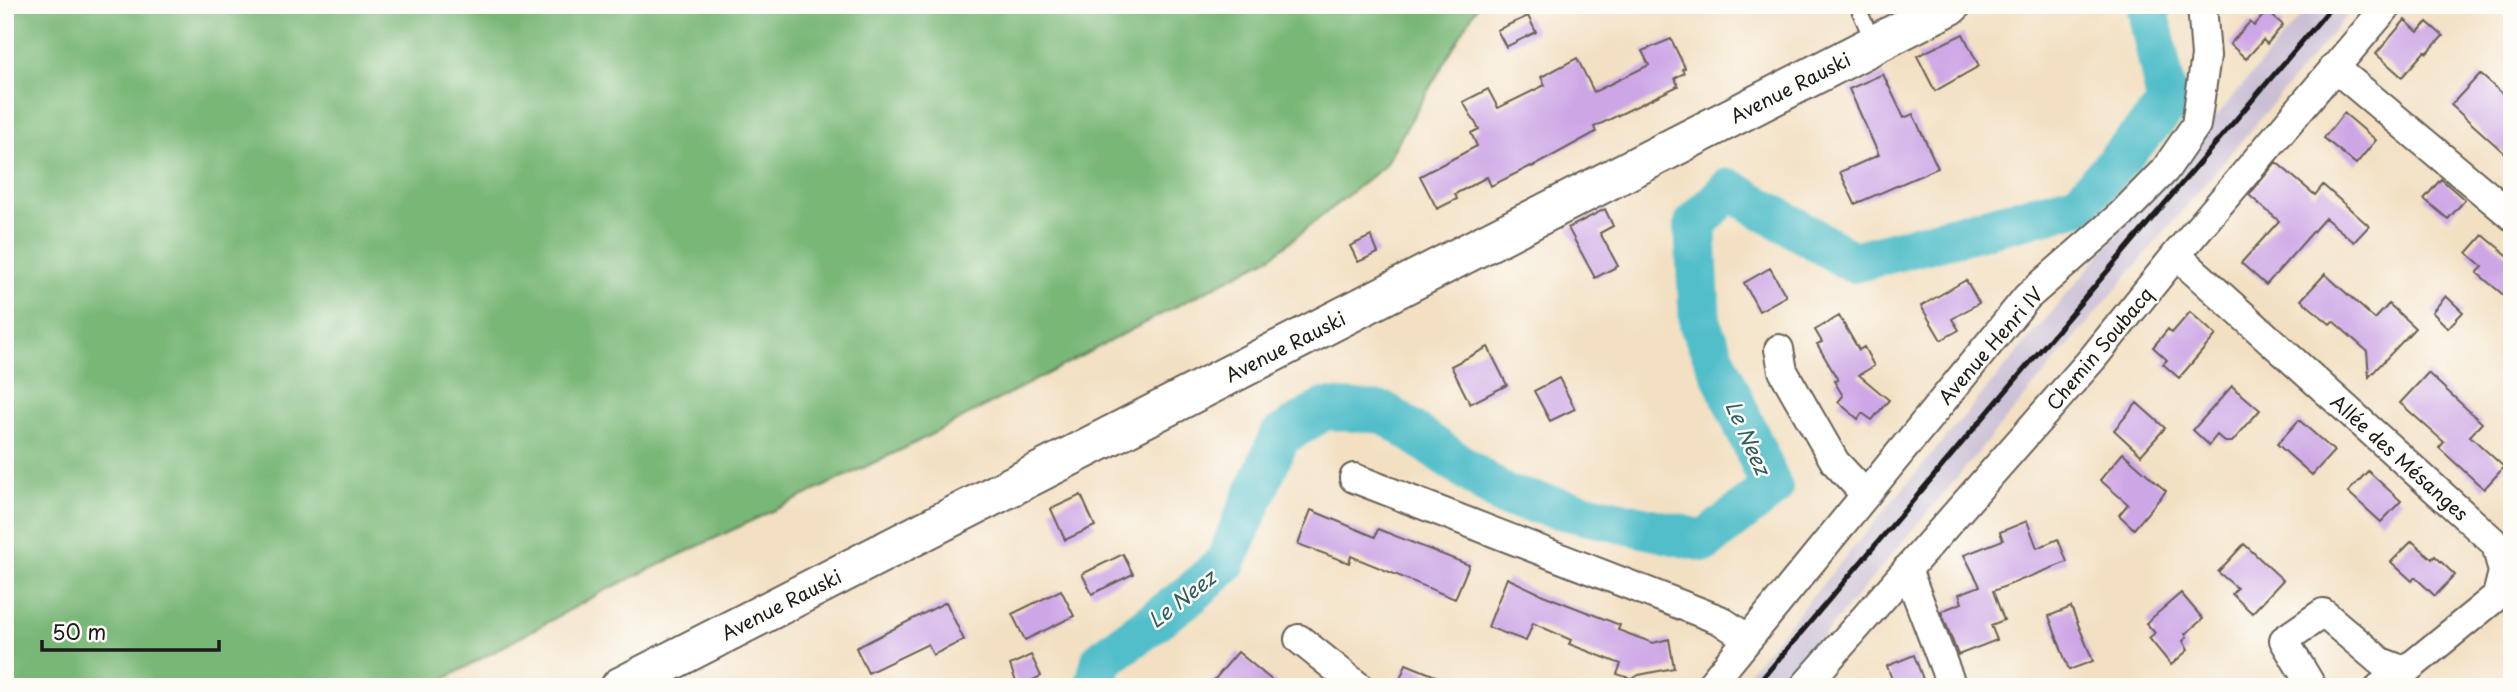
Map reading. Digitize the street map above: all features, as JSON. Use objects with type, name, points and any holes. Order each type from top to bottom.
[{"type":"main road","name":"Avenue Rauski","points":[[620,687],[1951,5]]},
{"type":"street","name":"Avenue Henri IV","points":[[1709,687],[2027,297],[2121,215],[2165,170],[2196,125],[2206,56],[2202,5]]},
{"type":"street","name":"Chemin Soubacq","points":[[1804,687],[2093,358],[2176,255],[2388,5]]},
{"type":"street","points":[[2334,67],[2512,216]]},
{"type":"street","name":"Allée des Mésanges","points":[[2176,255],[2496,544],[2503,572],[2497,596],[2405,671],[2380,687]]},
{"type":"street","points":[[1779,349],[1783,371],[1835,462],[1865,494]]},
{"type":"street","points":[[1354,478],[1720,620],[1747,638]]},
{"type":"street","points":[[1907,569],[1952,687]]},
{"type":"street","points":[[2312,687],[2284,640],[2323,613],[2381,662],[2405,671]]},
{"type":"street","points":[[1299,639],[1359,687]]},
{"type":"lane","points":[[1857,5],[1874,44]]},
{"type":"shaded area","points":[[2310,5],[2356,5],[1780,687],[1736,687]]},
{"type":"green space","points":[[5,5],[1478,5],[1384,166],[1271,257],[909,446],[602,592],[430,687],[5,687]]},
{"type":"building","points":[[2267,11],[2283,25],[2267,44],[2263,40],[2246,59],[2230,44],[2250,22],[2254,26]]},
{"type":"building","points":[[1528,16],[1536,32],[1506,47],[1497,30]]},
{"type":"building","points":[[2405,20],[2418,32],[2427,22],[2443,36],[2427,53],[2425,51],[2402,77],[2376,54]]},
{"type":"building","points":[[1963,34],[1979,66],[1935,91],[1917,56]]},
{"type":"building","points":[[1671,39],[1685,68],[1682,69],[1684,73],[1675,78],[1678,86],[1594,127],[1596,132],[1532,167],[1491,186],[1487,177],[1455,194],[1457,199],[1437,209],[1420,176],[1477,146],[1471,133],[1479,129],[1463,102],[1488,89],[1498,108],[1545,85],[1541,77],[1577,58],[1594,92],[1649,65],[1642,51]]},
{"type":"building","points":[[1883,74],[1904,118],[1913,114],[1938,168],[1855,204],[1840,172],[1879,155],[1849,89]]},
{"type":"building","points":[[2480,74],[2512,102],[2512,160],[2451,105]]},
{"type":"building","points":[[2344,113],[2376,140],[2356,164],[2324,138]]},
{"type":"building","points":[[2276,162],[2315,195],[2323,185],[2369,226],[2354,242],[2325,218],[2266,285],[2241,263],[2279,221],[2249,195]]},
{"type":"building","points":[[2441,179],[2465,200],[2448,219],[2424,199]]},
{"type":"building","points":[[1605,209],[1613,226],[1600,233],[1618,266],[1595,278],[1568,228]]},
{"type":"building","points":[[2483,235],[2512,259],[2512,302],[2477,273],[2483,267],[2467,253]]},
{"type":"building","points":[[1371,236],[1378,253],[1358,262],[1350,246]]},
{"type":"building","points":[[1770,268],[1786,296],[1759,311],[1744,283]]},
{"type":"building","points":[[2325,274],[2375,319],[2389,304],[2415,328],[2369,377],[2367,351],[2333,321],[2330,324],[2301,300]]},
{"type":"building","points":[[1966,280],[1979,303],[1952,319],[1959,330],[1941,340],[1921,306]]},
{"type":"building","points":[[2446,296],[2463,312],[2448,328],[2432,312]]},
{"type":"building","points":[[2190,312],[2216,335],[2179,378],[2163,364],[2167,360],[2153,347],[2168,329],[2172,333]]},
{"type":"building","points":[[1839,316],[1859,350],[1864,347],[1874,366],[1859,375],[1889,400],[1872,420],[1862,413],[1858,419],[1838,402],[1843,396],[1834,381],[1838,380],[1817,344],[1822,342],[1815,330]]},
{"type":"building","points":[[1488,347],[1507,385],[1470,404],[1451,366]]},
{"type":"building","points":[[2428,373],[2482,423],[2470,436],[2504,467],[2484,489],[2439,448],[2444,442],[2400,403]]},
{"type":"building","points":[[1559,378],[1575,409],[1550,421],[1534,391]]},
{"type":"building","points":[[2232,386],[2260,410],[2232,442],[2225,442],[2217,435],[2209,445],[2193,430]]},
{"type":"building","points":[[2137,403],[2165,428],[2141,455],[2114,430]]},
{"type":"building","points":[[2299,420],[2334,451],[2312,475],[2277,444]]},
{"type":"building","points":[[2123,453],[2166,491],[2134,529],[2119,515],[2128,504],[2100,480]]},
{"type":"building","points":[[2368,471],[2401,501],[2381,522],[2348,492]]},
{"type":"building","points":[[1081,495],[1095,526],[1065,540],[1051,509]]},
{"type":"building","points":[[1311,510],[1375,537],[1378,529],[1469,565],[1455,599],[1351,556],[1349,563],[1298,544]]},
{"type":"building","points":[[2027,521],[2037,548],[2058,539],[2067,562],[1993,591],[2004,620],[1991,625],[1997,640],[1958,655],[1941,611],[1962,603],[1959,594],[1980,586],[1964,555],[2003,540],[2000,532]]},
{"type":"building","points":[[2412,541],[2432,559],[2435,556],[2455,575],[2435,596],[2415,577],[2412,581],[2391,562]]},
{"type":"building","points":[[2244,544],[2283,580],[2252,613],[2232,594],[2237,588],[2218,572]]},
{"type":"building","points":[[1123,554],[1133,574],[1092,594],[1082,574]]},
{"type":"building","points":[[1507,578],[1620,625],[1618,630],[1653,643],[1669,639],[1674,668],[1632,679],[1617,674],[1621,664],[1569,644],[1571,640],[1533,623],[1526,641],[1488,627]]},
{"type":"building","points":[[1061,590],[1074,616],[1025,640],[1012,614]]},
{"type":"building","points":[[2181,593],[2203,619],[2185,634],[2187,637],[2183,641],[2188,650],[2171,665],[2149,638],[2155,633],[2146,623]]},
{"type":"building","points":[[946,602],[964,640],[933,655],[928,644],[868,673],[856,648]]},
{"type":"building","points":[[2071,607],[2093,661],[2069,670],[2049,616]]},
{"type":"building","points":[[1238,652],[1280,687],[1208,687]]},
{"type":"building","points":[[1031,655],[1041,676],[1018,687],[1010,665]]},
{"type":"building","points":[[1914,655],[1926,687],[1895,687],[1887,666]]},
{"type":"building","points":[[1406,664],[1460,686],[1460,687],[1397,687]]},
{"type":"waterway","name":"Le Neez","points":[[1095,687],[1102,660],[1191,594],[1225,563],[1280,436],[1325,409],[1385,413],[1505,496],[1705,541],[1772,488],[1700,325],[1695,224],[1729,189],[1853,262],[2079,204],[2168,105],[2147,5]]},
{"type":"railway","points":[[1755,687],[2333,5]]}]
